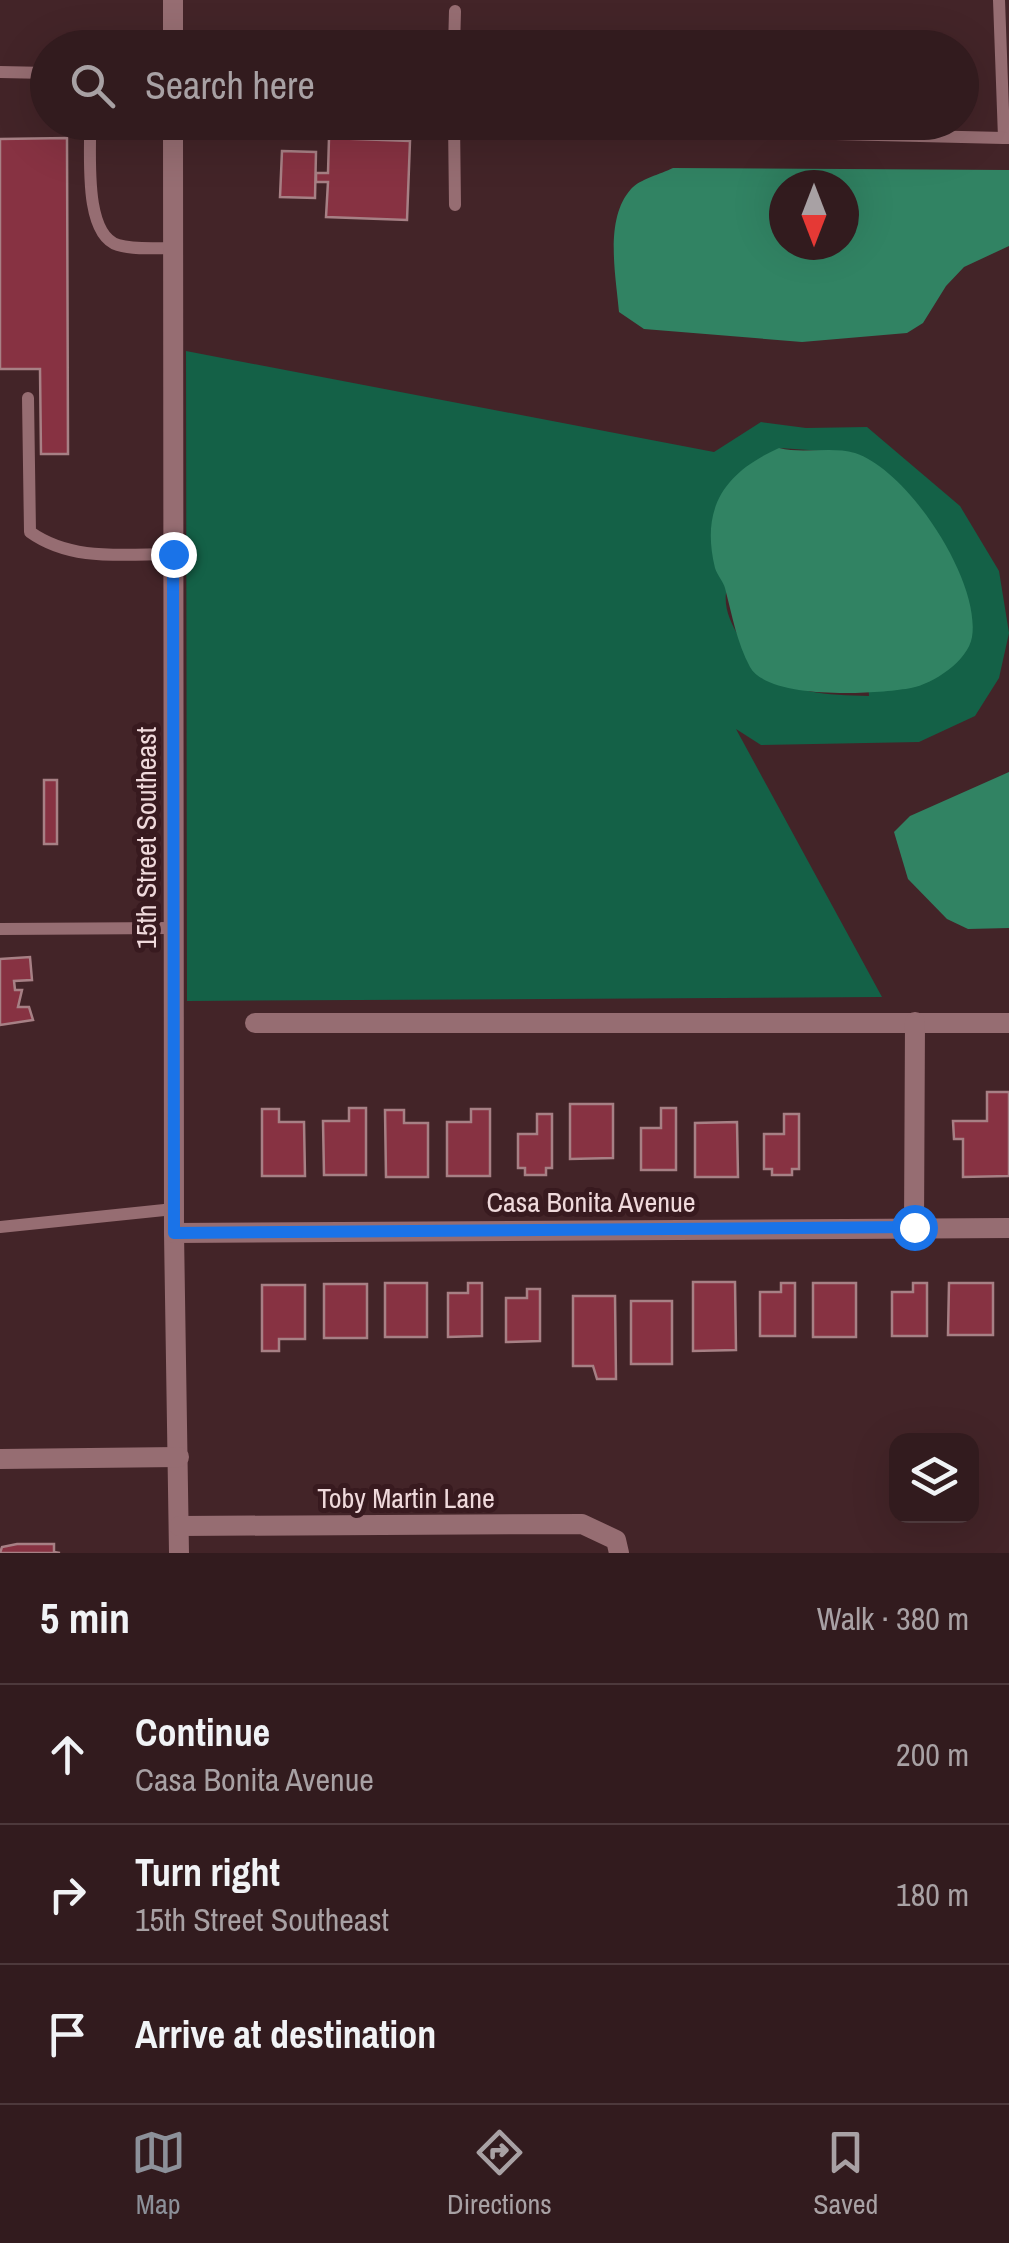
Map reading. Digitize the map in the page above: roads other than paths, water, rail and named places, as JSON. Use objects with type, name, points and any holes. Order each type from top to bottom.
[{"type":"street","points":[[173,0],[173,30]]},
{"type":"street","name":"15th Street Southeast","points":[[173,140],[174,1233],[179,1553]]},
{"type":"street","points":[[914,1227],[916,1022]]},
{"type":"street","points":[[255,1023],[1009,1022]]},
{"type":"street","name":"Casa Bonita Avenue","points":[[174,1233],[1009,1228]]},
{"type":"street","points":[[0,1459],[179,1457]]},
{"type":"street","name":"Toby Martin Lane","points":[[179,1526],[582,1524],[616,1540],[620,1553]]},
{"type":"lane","points":[[979,137],[1007,138],[999,0]]},
{"type":"lane","points":[[454,30],[455,11]]},
{"type":"lane","points":[[0,72],[30,72]]},
{"type":"lane","points":[[91,140],[93,212],[102,234],[115,245],[173,248]]},
{"type":"lane","points":[[454,140],[455,204]]},
{"type":"lane","points":[[28,398],[30,532],[48,545],[86,555],[173,554]]},
{"type":"lane","points":[[0,929],[173,928]]},
{"type":"lane","points":[[0,1227],[174,1209]]}]
